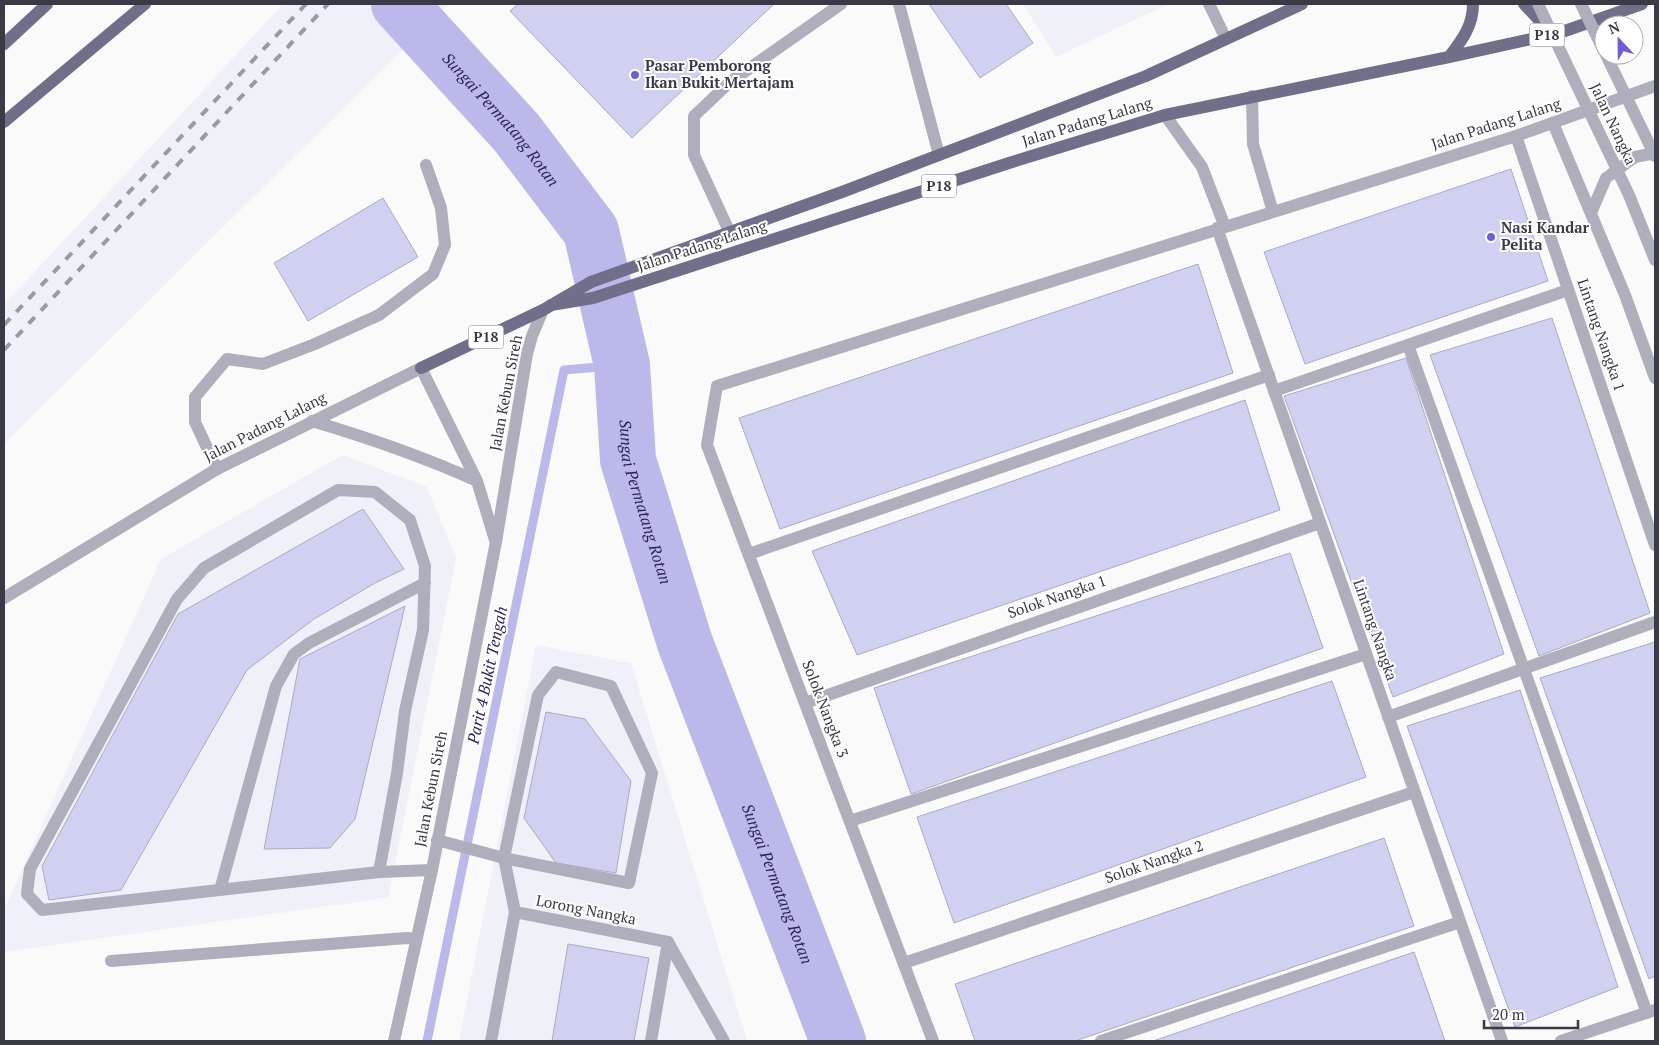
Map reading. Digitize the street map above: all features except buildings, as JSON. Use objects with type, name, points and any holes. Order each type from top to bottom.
[{"type":"main road","points":[[4,44],[47,4]]},
{"type":"main road","points":[[4,122],[145,4]]},
{"type":"main road","name":"Jalan Padang Lalang","points":[[421,368],[547,307],[591,282],[730,233],[1146,76],[1302,4]]},
{"type":"main road","points":[[1448,57],[1467,33],[1473,15],[1473,4]]},
{"type":"main road","points":[[1524,4],[1539,20],[1559,32]]},
{"type":"main road","name":"Jalan Padang Lalang","points":[[547,307],[593,298],[629,287],[1009,163],[1165,115],[1448,57],[1559,32],[1642,4]]},
{"type":"street","points":[[730,233],[694,155],[694,116],[730,82],[841,4]]},
{"type":"street","points":[[899,4],[940,155]]},
{"type":"street","points":[[1209,4],[1226,38]]},
{"type":"street","name":"Jalan Nangka","points":[[1538,4],[1629,196],[1655,260]]},
{"type":"street","points":[[1581,4],[1594,31]]},
{"type":"street","name":"Jalan Nangka","points":[[1611,65],[1655,155]]},
{"type":"street","name":"Jalan Padang Lalang","points":[[717,386],[1516,136],[1655,86]]},
{"type":"street","points":[[1252,96],[1253,144],[1274,212]]},
{"type":"street","name":"Lintang Nangka","points":[[1165,115],[1202,167],[1274,391],[1502,1041]]},
{"type":"street","points":[[1553,123],[1625,296],[1655,378]]},
{"type":"street","name":"Lintang Nangka 1","points":[[1516,136],[1655,544]]},
{"type":"street","points":[[1590,213],[1606,178],[1635,157],[1655,155]]},
{"type":"street","points":[[217,468],[195,422],[195,397],[226,359],[263,364],[315,344],[379,315],[433,274],[445,246],[441,208],[426,165]]},
{"type":"street","points":[[1274,391],[1568,290]]},
{"type":"street","name":"Jalan Kebun Sireh","points":[[394,1041],[432,870],[496,542],[527,354],[532,336],[547,307]]},
{"type":"street","points":[[1408,345],[1524,668],[1651,1011],[1561,1041]]},
{"type":"street","name":"Jalan Padang Lalang","points":[[4,598],[217,468],[421,368]]},
{"type":"street","name":"Jalan Kebun Sireh","points":[[421,368],[477,481],[496,542]]},
{"type":"street","points":[[749,554],[1269,375]]},
{"type":"street","name":"Solok Nangka 3","points":[[717,386],[708,444],[933,1041]]},
{"type":"street","points":[[312,421],[421,456],[477,481]]},
{"type":"street","points":[[379,872],[397,773],[405,711],[423,630],[425,566],[410,520],[375,492],[338,490],[204,568],[177,599],[30,869],[27,894],[42,910],[379,872],[432,870]]},
{"type":"street","name":"Solok Nangka 1","points":[[805,702],[1320,523]]},
{"type":"street","points":[[220,890],[276,686],[294,654],[309,643],[425,583]]},
{"type":"street","points":[[1388,717],[1655,622]]},
{"type":"street","points":[[850,821],[1366,654]]},
{"type":"street","points":[[437,840],[504,858],[629,883],[652,773],[611,686],[556,672],[538,695],[504,858],[515,912]]},
{"type":"street","name":"Solok Nangka 2","points":[[904,964],[1414,792]]},
{"type":"street","name":"Lorong Nangka","points":[[491,1041],[515,912],[668,942]]},
{"type":"street","points":[[1101,1041],[1460,922]]},
{"type":"street","points":[[111,961],[407,938],[416,939]]},
{"type":"street","points":[[651,1041],[668,942]]},
{"type":"street","points":[[668,942],[724,1041]]},
{"type":"shaded area","points":[[283,4],[449,4],[4,444],[4,305]]},
{"type":"shaded area","points":[[1023,4],[1168,4],[1056,57]]},
{"type":"shaded area","points":[[343,455],[427,487],[456,558],[388,898],[4,952],[4,910],[161,559]]},
{"type":"shaded area","points":[[536,645],[631,663],[747,1041],[459,1041]]},
{"type":"waterway","name":"Sungai Permatang Rotan","points":[[399,4],[516,132],[591,231],[622,365],[628,460],[685,643],[838,1041]]},
{"type":"waterway","name":"Parit 4 Bukit Tengah","points":[[427,1041],[564,370],[622,365]]},
{"type":"railway","points":[[4,325],[306,4]]},
{"type":"railway","points":[[4,350],[328,4]]},
{"type":"place","name":"Pasar Pemborong Ikan Bukit Mertajam","points":[[635,75]]},
{"type":"place","name":"Nasi Kandar Pelita","points":[[1491,237]]}]
